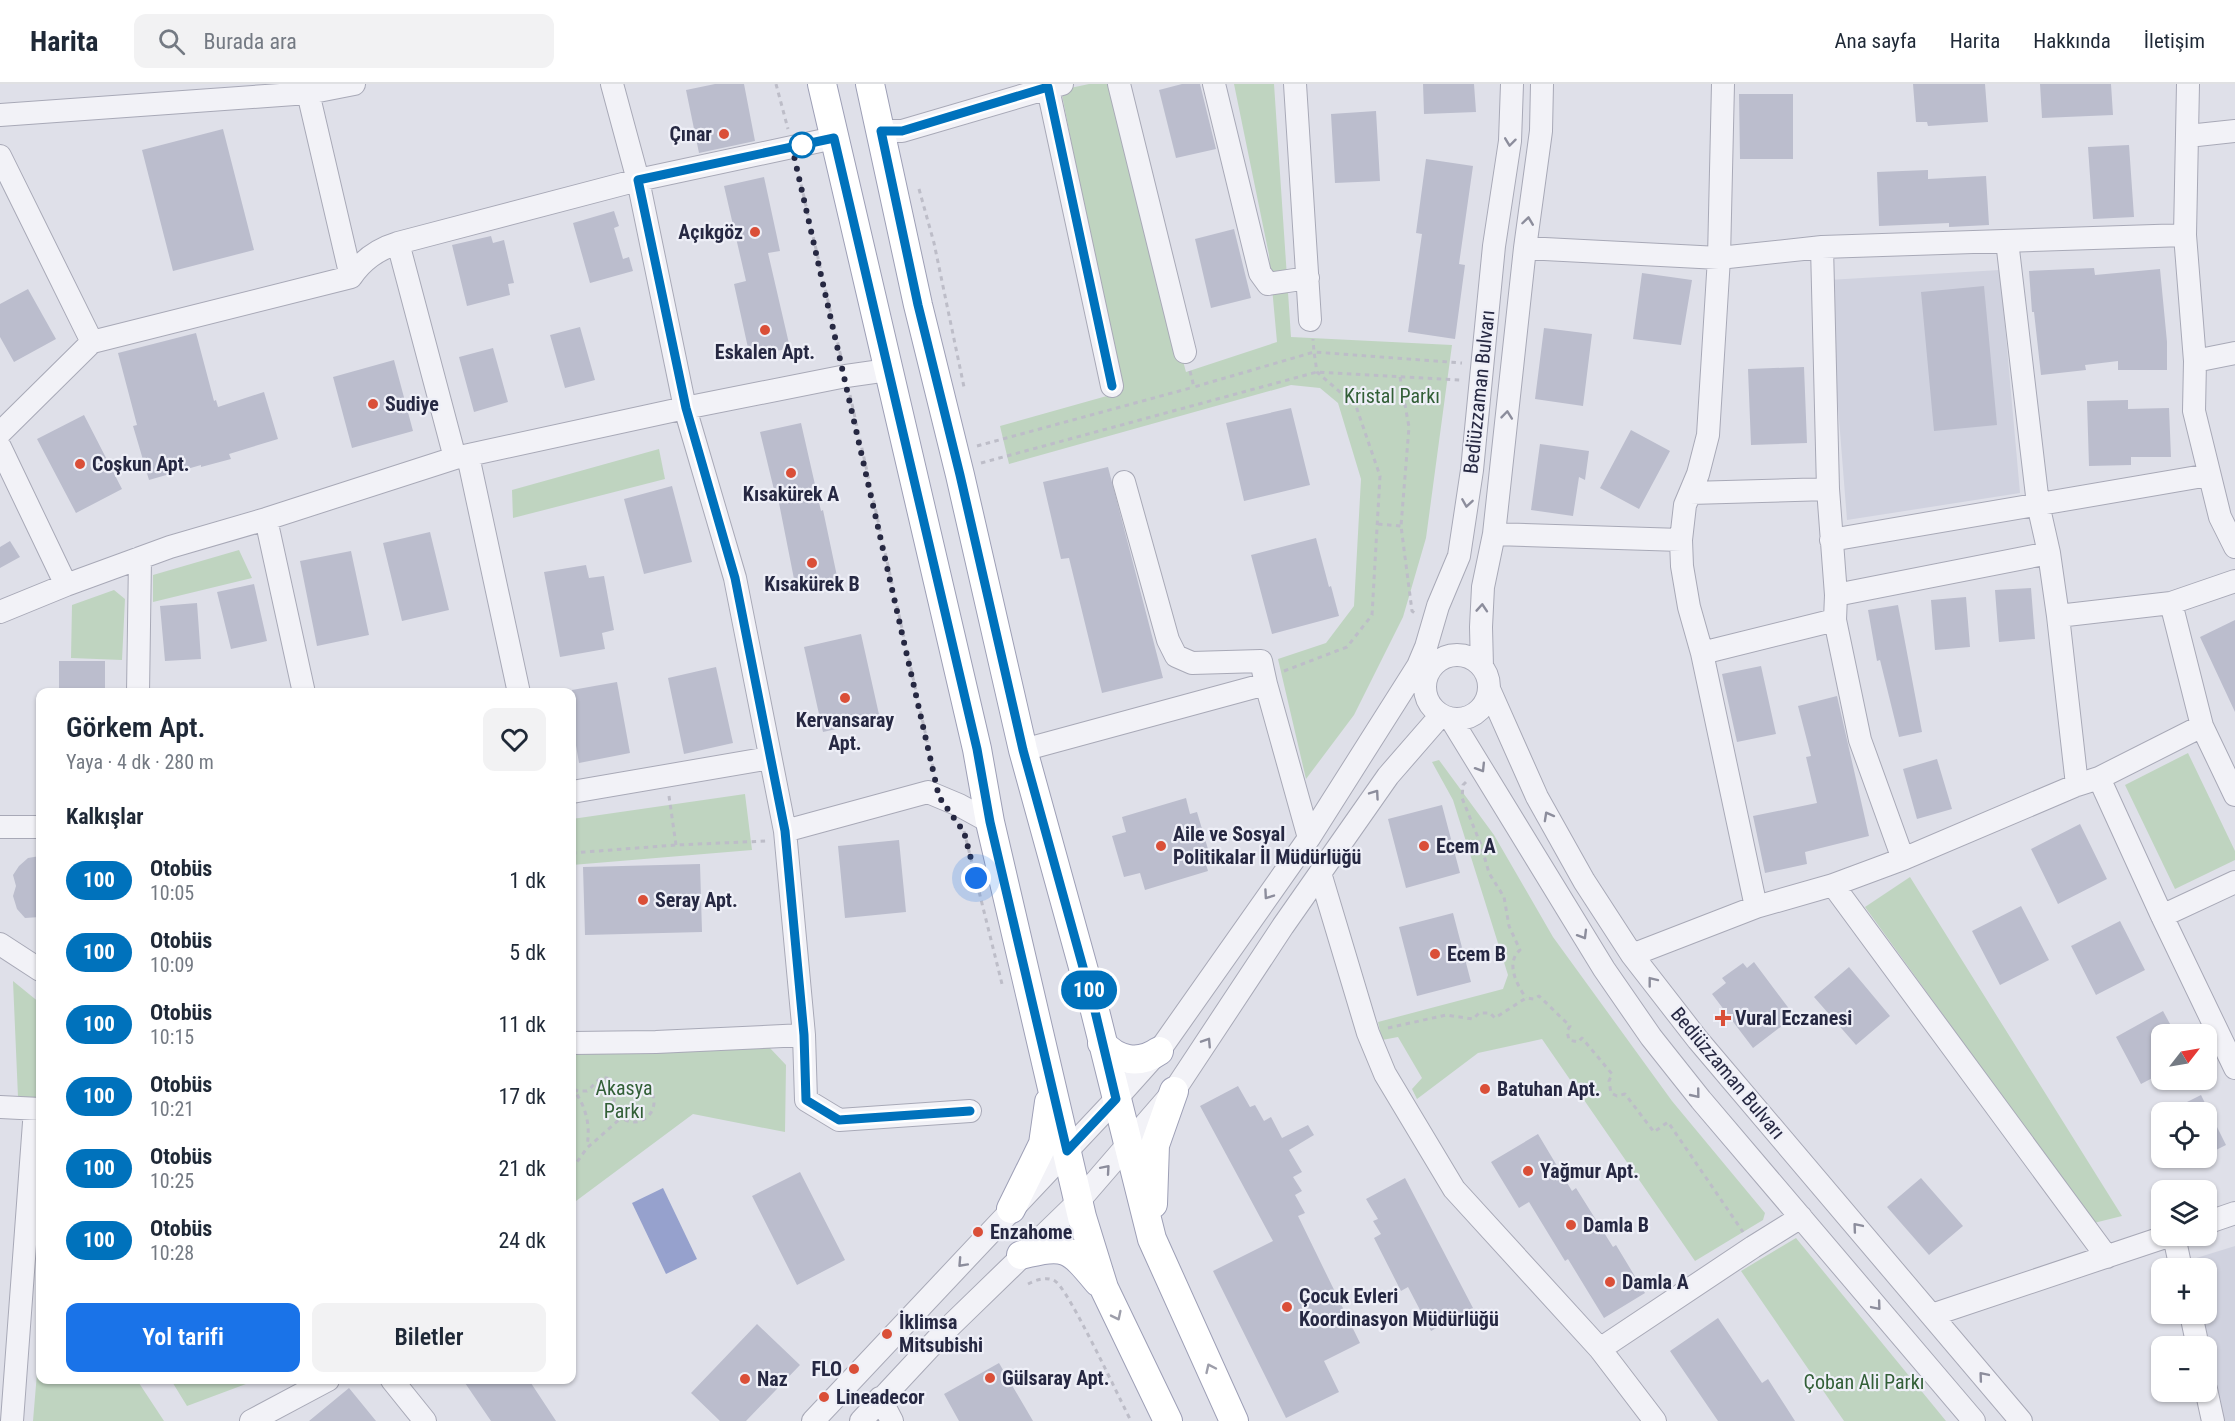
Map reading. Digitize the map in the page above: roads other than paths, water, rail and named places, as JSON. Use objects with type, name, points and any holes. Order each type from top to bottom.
[{"type":"main road","points":[[822,84],[977,749],[990,822],[1078,1202],[1104,1288],[1168,1421]]},
{"type":"main road","points":[[870,84],[918,305],[960,475],[1023,750],[1102,1042],[1152,1239],[1234,1421]]},
{"type":"main road","points":[[1102,1042],[1108,1050],[1127,1060],[1147,1058],[1159,1051]]},
{"type":"main road","points":[[1011,1209],[1043,1144],[1050,1112],[1047,1067]]},
{"type":"main road","points":[[1160,1257],[1154,1219],[1154,1156],[1155,1145],[1174,1091]]},
{"type":"main road","points":[[1022,1255],[1051,1248],[1066,1251],[1079,1259],[1104,1288]]},
{"type":"street","points":[[0,115],[354,84]]},
{"type":"street","points":[[612,84],[638,180],[686,408],[735,578],[785,835],[804,1035],[806,1100],[839,1120],[970,1111]]},
{"type":"street","points":[[1119,84],[1185,352]]},
{"type":"street","points":[[1214,84],[1260,273],[1268,284],[1308,278]]},
{"type":"street","points":[[1295,84],[1310,320]]},
{"type":"street","name":"Bediüzzaman Bulvarı","points":[[813,1421],[1159,1051],[1309,838],[1405,689],[1429,638],[1438,606],[1459,556],[1472,470],[1494,246],[1510,141],[1512,84]]},
{"type":"street","name":"Bediüzzaman Bulvarı","points":[[1482,667],[1483,587],[1494,534],[1525,248],[1542,118],[1542,84]]},
{"type":"street","points":[[1723,84],[1719,258],[1707,435],[1698,474],[1684,505],[1681,540],[1682,566],[1689,607],[1702,653],[1756,907]]},
{"type":"street","points":[[2188,84],[2185,235],[2195,361],[2194,411],[2220,517],[2235,547]]},
{"type":"street","points":[[881,131],[902,131],[1053,85],[1112,386]]},
{"type":"street","points":[[307,89],[351,277]]},
{"type":"street","points":[[2188,136],[2235,131]]},
{"type":"street","points":[[0,433],[92,342],[351,277],[366,259],[384,247],[398,243],[638,180],[834,138]]},
{"type":"street","points":[[0,156],[92,342]]},
{"type":"street","points":[[1525,248],[1719,258],[1822,247],[2185,235]]},
{"type":"street","points":[[2007,242],[2038,504],[2049,553],[2058,616],[2077,785]]},
{"type":"street","points":[[398,243],[461,457],[518,688]]},
{"type":"street","points":[[1822,247],[1828,489],[1836,595],[1835,620],[1860,740],[1904,860]]},
{"type":"street","points":[[2195,361],[2235,353]]},
{"type":"street","points":[[0,612],[140,558],[461,457],[686,408],[846,376],[888,370]]},
{"type":"street","points":[[0,447],[66,585]]},
{"type":"street","points":[[1831,540],[2209,475]]},
{"type":"street","points":[[1124,482],[1168,640],[1176,656],[1192,663],[1264,674]]},
{"type":"street","points":[[1690,493],[1828,489]]},
{"type":"street","points":[[266,519],[303,688]]},
{"type":"street","points":[[1494,534],[1681,540]]},
{"type":"street","points":[[1836,595],[2049,553]]},
{"type":"street","points":[[138,688],[140,558]]},
{"type":"street","points":[[2058,616],[2171,603],[2235,581]]},
{"type":"street","points":[[2171,603],[2202,726],[2235,795]]},
{"type":"street","points":[[1702,653],[1835,620]]},
{"type":"street","points":[[1427,675],[1438,660],[1447,656],[1466,656],[1475,660],[1482,667],[1489,681],[1488,697],[1480,710],[1466,718],[1446,717],[1429,702],[1425,693],[1429,638]]},
{"type":"street","points":[[1023,750],[1264,674]]},
{"type":"street","points":[[1264,674],[1309,838]]},
{"type":"street","name":"Bediüzzaman Bulvarı","points":[[1489,689],[1537,797],[1584,881],[1632,955],[1698,1040],[2021,1421]]},
{"type":"street","points":[[861,1421],[880,1398],[1078,1202],[1174,1091],[1283,926],[1388,776],[1446,717]]},
{"type":"street","name":"Bediüzzaman Bulvarı","points":[[1446,717],[1480,766],[1604,969],[1651,1037],[1701,1100],[1974,1421]]},
{"type":"street","points":[[1632,955],[1756,907],[1833,885],[1904,860],[2077,785],[2099,778],[2202,726]]},
{"type":"street","points":[[576,791],[770,758]]},
{"type":"street","points":[[2099,778],[2235,1068]]},
{"type":"street","points":[[785,835],[928,792],[959,805],[990,822]]},
{"type":"street","points":[[0,827],[36,827]]},
{"type":"street","points":[[1320,873],[1368,1033],[1385,1074],[1454,1189],[1600,1349],[1655,1421]]},
{"type":"street","points":[[2162,916],[2235,882]]},
{"type":"street","points":[[1833,885],[2107,1257]]},
{"type":"street","points":[[0,944],[36,967]]},
{"type":"street","points":[[576,1043],[656,1042],[804,1035]]},
{"type":"street","points":[[0,1107],[36,1109]]},
{"type":"street","points":[[12,1421],[9,1333],[36,1124]]},
{"type":"street","points":[[2217,1219],[2235,1213]]},
{"type":"street","points":[[1600,1349],[1802,1217]]},
{"type":"street","points":[[1932,1315],[2151,1242]]},
{"type":"street","points":[[251,1421],[320,1384]]},
{"type":"street","points":[[395,1384],[425,1421]]},
{"type":"street","points":[[880,1398],[892,1421]]},
{"type":"street","points":[[2209,1402],[2213,1421]]},
{"type":"water","points":[[663,1188],[697,1259],[666,1274],[632,1203]]},
{"type":"place","name":"Çınar","points":[[724,134]]},
{"type":"place","name":"Açıkgöz","points":[[755,232]]},
{"type":"place","name":"Eskalen Apt.","points":[[765,330]]},
{"type":"place","name":"Sudiye","points":[[373,404]]},
{"type":"place","name":"Coşkun Apt.","points":[[80,464]]},
{"type":"place","name":"Kısakürek A","points":[[791,473]]},
{"type":"place","name":"Kısakürek B","points":[[812,563]]},
{"type":"place","name":"Kervansaray Apt.","points":[[845,698]]},
{"type":"place","name":"Aile ve Sosyal Politikalar İl Müdürlüğü","points":[[1161,846]]},
{"type":"place","name":"Ecem A","points":[[1424,846]]},
{"type":"place","name":"Seray Apt.","points":[[643,900]]},
{"type":"place","name":"Ecem B","points":[[1435,954]]},
{"type":"place","name":"Vural Eczanesi","points":[[1723,1018]]},
{"type":"place","name":"Batuhan Apt.","points":[[1485,1089]]},
{"type":"place","name":"Yağmur Apt.","points":[[1528,1171]]},
{"type":"place","name":"Damla B","points":[[1571,1225]]},
{"type":"place","name":"Enzahome","points":[[978,1232]]},
{"type":"place","name":"Damla A","points":[[1610,1282]]},
{"type":"place","name":"Çocuk Evleri Koordinasyon Müdürlüğü","points":[[1287,1307]]},
{"type":"place","name":"İklimsa Mitsubishi","points":[[887,1334]]},
{"type":"place","name":"FLO","points":[[854,1369]]},
{"type":"place","name":"Gülsaray Apt.","points":[[990,1378]]},
{"type":"place","name":"Naz","points":[[745,1379]]},
{"type":"place","name":"Lineadecor","points":[[824,1397]]},
{"type":"park label","name":"Kristal Parkı","points":[[1392,396]]},
{"type":"park label","name":"Akasya Parkı","points":[[624,1100]]},
{"type":"park label","name":"Çoban Ali Parkı","points":[[1864,1382]]}]
